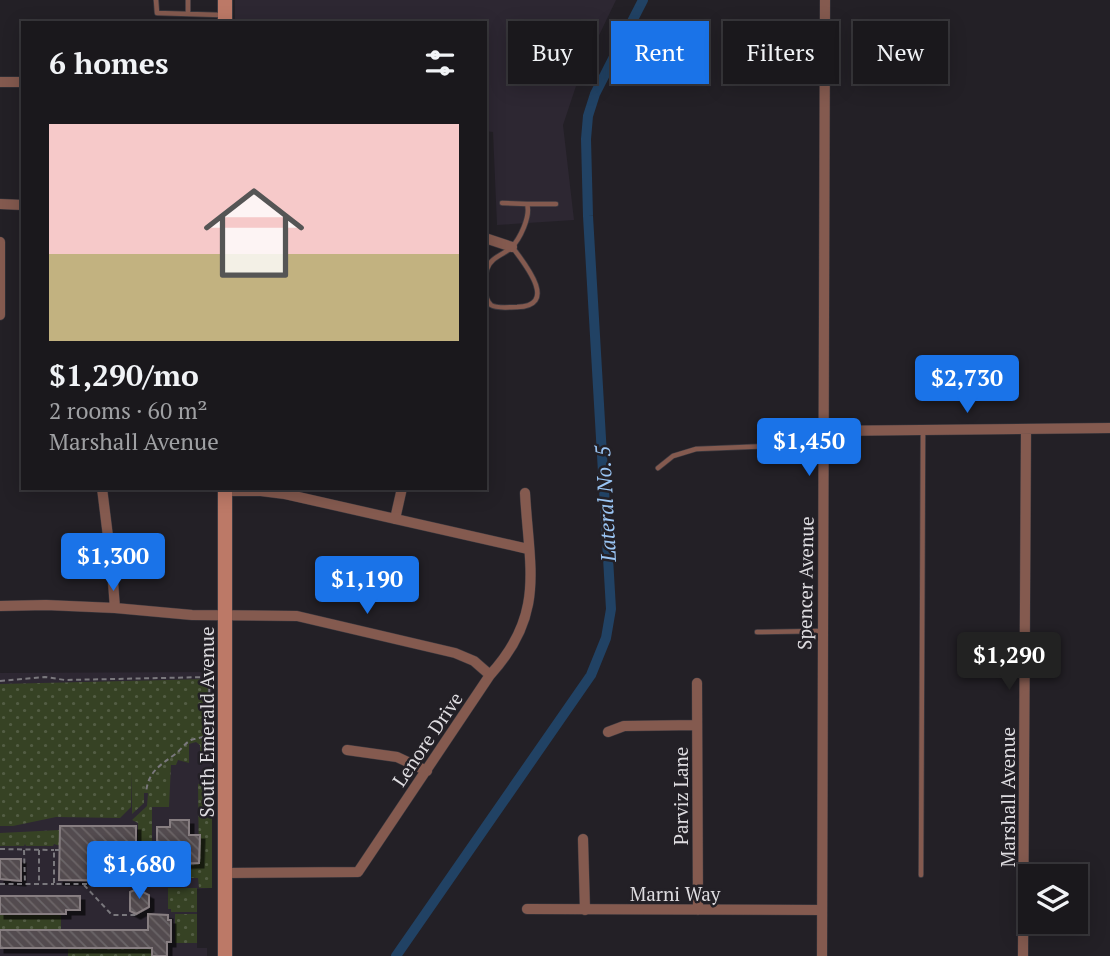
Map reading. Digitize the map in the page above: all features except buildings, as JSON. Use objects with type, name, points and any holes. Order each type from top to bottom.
[{"type":"street","name":"Spencer Avenue","points":[[822,956],[825,0]]},
{"type":"street","points":[[0,82],[21,82]]},
{"type":"street","points":[[0,204],[21,205]]},
{"type":"street","points":[[487,239],[512,247]]},
{"type":"street","points":[[0,242],[0,315]]},
{"type":"street","points":[[824,434],[1110,428]]},
{"type":"street","name":"Marshall Avenue","points":[[1023,956],[1026,429]]},
{"type":"street","points":[[102,490],[115,608]]},
{"type":"street","name":"South Emerald Avenue","points":[[225,490],[226,956]]},
{"type":"street","points":[[243,490],[285,494],[528,549]]},
{"type":"street","points":[[395,519],[402,490]]},
{"type":"street","name":"Lenore Drive","points":[[225,873],[358,872],[524,627],[531,591],[524,493]]},
{"type":"street","points":[[0,606],[46,605],[192,615],[297,616],[455,653],[474,662],[491,675]]},
{"type":"street","name":"Parviz Lane","points":[[697,683],[698,910]]},
{"type":"street","points":[[608,732],[624,726],[697,726]]},
{"type":"street","points":[[347,750],[397,757],[427,771]]},
{"type":"street","points":[[583,839],[584,910]]},
{"type":"street","name":"Marni Way","points":[[527,909],[822,911]]},
{"type":"lane","points":[[156,0],[156,13],[225,13]]},
{"type":"lane","points":[[188,0],[188,14]]},
{"type":"lane","points":[[502,203],[556,204]]},
{"type":"lane","points":[[487,268],[495,258],[512,247],[528,217],[527,204]]},
{"type":"lane","points":[[487,299],[494,307],[529,306],[535,303],[538,288],[512,247]]},
{"type":"lane","points":[[921,875],[923,430]]},
{"type":"lane","points":[[657,468],[673,456],[696,449],[787,446],[824,434]]},
{"type":"lane","points":[[757,632],[822,631]]},
{"type":"path","points":[[0,681],[44,677],[65,680],[208,677],[210,731],[202,738],[190,741],[173,756],[161,762],[152,772],[146,793]]},
{"type":"path","points":[[0,849],[60,850]]},
{"type":"path","points":[[24,849],[25,884]]},
{"type":"path","points":[[39,849],[39,884]]},
{"type":"path","points":[[137,849],[155,849]]},
{"type":"path","points":[[54,850],[54,884]]},
{"type":"path","points":[[0,884],[155,884]]},
{"type":"path","points":[[83,884],[112,915],[138,915]]},
{"type":"shaded area","points":[[235,0],[616,0],[597,40],[597,21],[508,21],[508,84],[577,84],[563,125],[574,220],[497,225],[493,132],[487,131],[487,21],[235,21]]},
{"type":"shaded area","points":[[212,672],[212,888],[197,889],[197,948],[207,948],[207,956],[0,956],[0,673]]},
{"type":"green space","points":[[208,679],[207,763],[200,763],[200,745],[196,742],[189,744],[189,763],[178,760],[176,765],[171,765],[169,807],[152,807],[152,845],[138,845],[138,823],[132,820],[147,806],[148,793],[144,793],[144,803],[132,814],[132,772],[131,807],[120,818],[56,817],[0,826],[0,684]]},
{"type":"green space","points":[[203,776],[212,776],[212,888],[199,888],[198,878],[171,878],[171,873],[191,873],[191,863],[199,863],[198,785]]},
{"type":"green space","points":[[60,830],[60,846],[0,846],[0,833]]},
{"type":"green space","points":[[168,888],[197,888],[197,912],[171,912],[171,909],[168,909]]},
{"type":"green space","points":[[0,914],[61,914],[61,930],[0,930]]},
{"type":"green space","points":[[175,914],[197,914],[197,943],[175,943]]},
{"type":"green space","points":[[68,948],[152,948],[152,956],[68,956]]},
{"type":"waterway","name":"Lateral No. 5","points":[[396,956],[591,675],[606,638],[611,609],[586,139],[588,116],[595,94],[643,0]]}]
